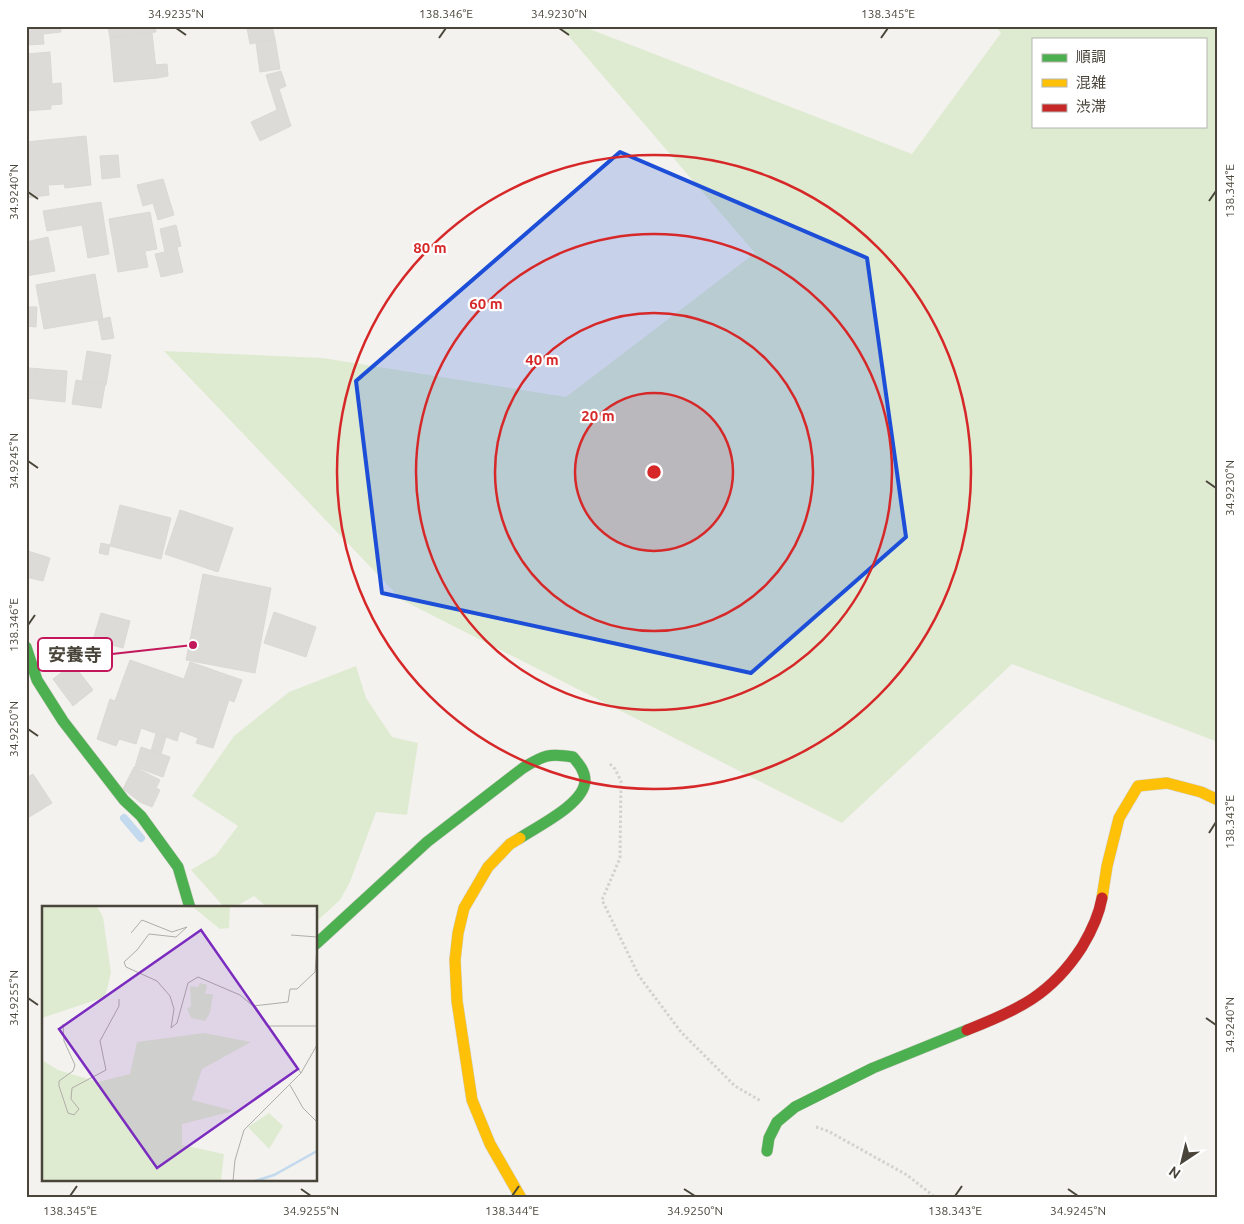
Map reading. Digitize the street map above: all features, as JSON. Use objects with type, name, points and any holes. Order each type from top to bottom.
[{"type":"street","points":[[26,647],[37,680],[63,721],[99,770],[124,800],[141,816],[178,867],[189,906]]},
{"type":"street","points":[[318,942],[427,842],[523,768],[539,758],[554,754],[573,757],[582,768],[585,781],[579,796],[570,806],[510,844],[488,866],[464,908],[458,933],[455,960],[457,1000],[472,1100],[490,1144],[521,1198]]},
{"type":"street","points":[[767,1151],[769,1138],[776,1122],[795,1108],[873,1068],[1010,1013],[1034,999],[1055,982],[1074,959],[1091,932],[1101,904],[1118,818],[1138,786],[1167,783],[1201,792],[1218,800]]},
{"type":"path","points":[[604,758],[615,769],[621,781],[620,858],[602,900],[639,976],[681,1032],[735,1086],[768,1105]]},
{"type":"path","points":[[810,1126],[828,1130],[907,1175],[936,1198]]},
{"type":"highlighted area","points":[[620,152],[867,258],[906,537],[751,673],[382,593],[356,381]]},
{"type":"green space","points":[[560,26],[582,26],[912,154],[1001,33],[995,26],[1218,26],[1218,742],[1012,664],[842,823],[402,600],[164,351],[323,358],[566,397],[755,253]]},
{"type":"green space","points":[[356,666],[366,698],[392,737],[418,743],[407,815],[376,812],[350,882],[340,900],[318,920],[318,906],[266,906],[254,896],[236,906],[223,906],[191,870],[216,855],[238,826],[192,796],[234,736],[289,692]]},
{"type":"building","points":[[26,26],[61,26],[61,32],[43,34],[44,44],[26,45]]},
{"type":"building","points":[[108,26],[135,26],[136,34],[110,38]]},
{"type":"building","points":[[135,26],[155,26],[156,32],[136,34]]},
{"type":"building","points":[[272,26],[275,39],[250,44],[247,28]]},
{"type":"building","points":[[152,33],[157,78],[114,82],[110,38]]},
{"type":"building","points":[[275,39],[280,69],[260,72],[256,43]]},
{"type":"building","points":[[50,52],[52,84],[61,83],[62,104],[51,105],[51,109],[26,111],[26,54]]},
{"type":"building","points":[[167,64],[168,76],[157,78],[155,65]]},
{"type":"building","points":[[281,71],[286,86],[279,89],[291,126],[260,141],[251,122],[277,110],[266,75]]},
{"type":"building","points":[[86,136],[91,185],[65,188],[64,184],[48,185],[49,195],[26,198],[26,142]]},
{"type":"building","points":[[118,155],[120,177],[102,179],[100,156]]},
{"type":"building","points":[[163,179],[174,215],[158,220],[153,203],[143,206],[137,185]]},
{"type":"building","points":[[101,202],[109,254],[88,258],[82,225],[47,231],[43,211]]},
{"type":"building","points":[[150,212],[157,249],[145,251],[148,267],[118,272],[109,219]]},
{"type":"building","points":[[176,225],[181,246],[177,247],[183,272],[161,277],[155,254],[165,252],[160,229]]},
{"type":"building","points":[[48,237],[55,271],[26,276],[26,242]]},
{"type":"building","points":[[95,274],[103,319],[44,329],[36,285]]},
{"type":"building","points":[[26,307],[37,307],[36,327],[26,326]]},
{"type":"building","points":[[110,317],[114,338],[102,340],[98,320]]},
{"type":"building","points":[[87,351],[111,355],[106,385],[82,382]]},
{"type":"building","points":[[29,368],[67,371],[65,402],[27,398]]},
{"type":"building","points":[[76,380],[105,385],[101,408],[72,404]]},
{"type":"building","points":[[120,505],[171,518],[161,559],[110,546]]},
{"type":"building","points":[[180,510],[233,528],[218,572],[165,554]]},
{"type":"building","points":[[101,543],[110,545],[108,555],[99,553]]},
{"type":"building","points":[[28,551],[50,558],[43,581],[26,577]]},
{"type":"building","points":[[203,574],[271,588],[255,673],[186,660]]},
{"type":"building","points":[[274,612],[316,627],[306,657],[264,643]]},
{"type":"building","points":[[101,613],[130,621],[123,648],[93,640]]},
{"type":"building","points":[[130,660],[184,679],[190,662],[242,680],[234,702],[229,700],[213,748],[196,743],[198,738],[180,731],[177,741],[141,728],[136,744],[119,739],[116,746],[97,739],[110,699],[115,701]]},
{"type":"building","points":[[73,664],[93,690],[73,706],[53,679]]},
{"type":"building","points":[[156,734],[166,737],[161,754],[151,751]]},
{"type":"building","points":[[141,747],[170,757],[163,777],[135,767]]},
{"type":"building","points":[[134,767],[160,780],[156,788],[160,790],[152,807],[140,802],[123,789]]},
{"type":"building","points":[[33,774],[52,803],[26,819],[26,778]]},
{"type":"waterway","points":[[124,818],[141,838]]},
{"type":"traffic: fast","points":[[26,647],[37,680],[63,721],[124,800],[141,816],[178,867],[189,906]]},
{"type":"traffic: fast","points":[[318,942],[427,842],[523,768],[547,756],[573,757],[584,774],[583,790],[559,814],[520,838]]},
{"type":"traffic: fast","points":[[767,1151],[769,1138],[777,1122],[795,1107],[873,1068],[967,1030]]},
{"type":"traffic: slow","points":[[1102,898],[1107,866],[1119,818],[1138,786],[1167,783],[1201,792],[1218,800]]},
{"type":"traffic: slow","points":[[520,838],[510,844],[488,867],[464,908],[458,933],[455,960],[457,1001],[472,1100],[490,1144],[521,1198]]},
{"type":"traffic: jam","points":[[967,1030],[1018,1008],[1045,989],[1058,977],[1082,947],[1097,917],[1102,898]]},
{"type":"place","name":"安養寺","points":[[193,645]]}]
